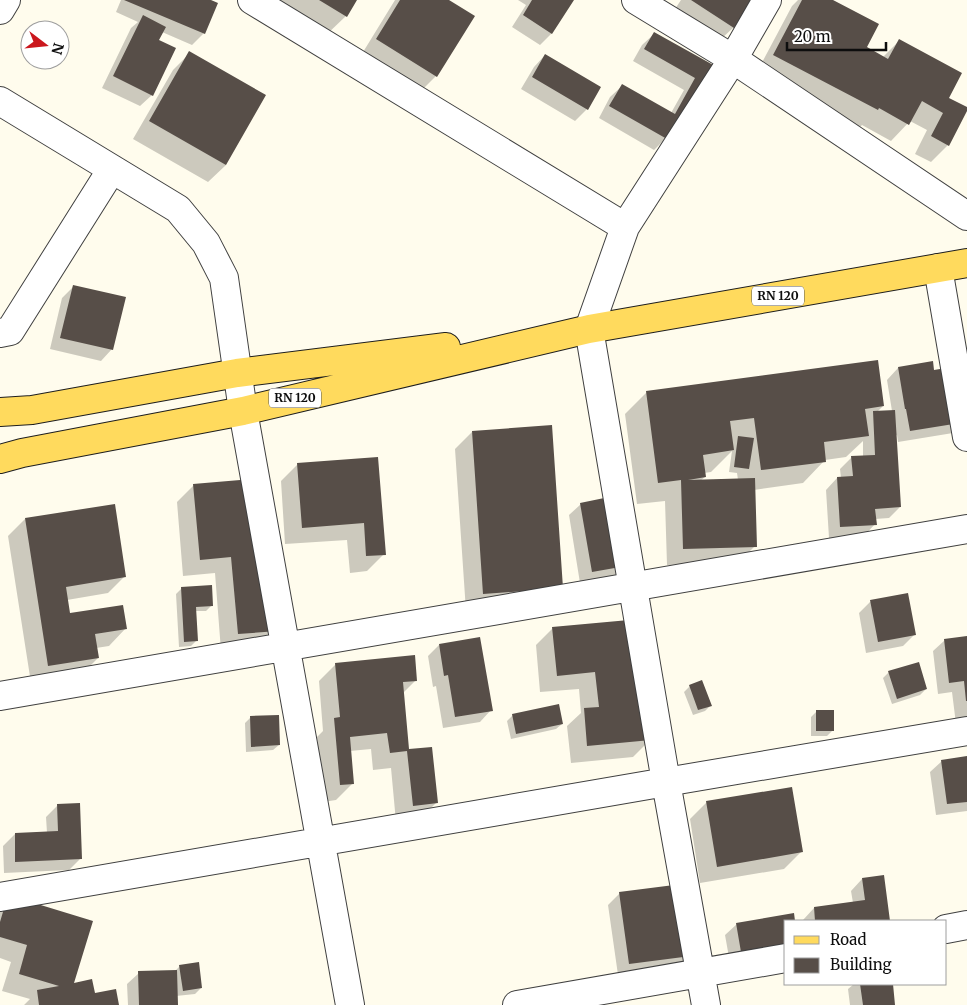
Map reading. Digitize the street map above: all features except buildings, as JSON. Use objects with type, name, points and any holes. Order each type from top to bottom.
[{"type":"main road","name":"RN 120","points":[[0,412],[32,410],[237,373],[589,329],[967,263]]},
{"type":"main road","name":"RN 120","points":[[0,460],[22,453],[243,411],[589,329]]},
{"type":"street","points":[[0,10],[6,0]]},
{"type":"street","points":[[252,0],[625,227]]},
{"type":"street","points":[[636,0],[733,59],[967,216]]},
{"type":"street","points":[[706,1005],[589,329],[625,227],[733,59],[767,0]]},
{"type":"street","points":[[0,101],[178,209],[206,243],[224,278],[243,411],[350,1005]]},
{"type":"street","points":[[3,330],[112,169]]},
{"type":"street","points":[[938,268],[967,437]]},
{"type":"street","points":[[0,696],[967,529]]},
{"type":"street","points":[[0,897],[967,732]]},
{"type":"street","points":[[947,929],[967,925]]},
{"type":"street","points":[[517,1005],[784,958]]}]
